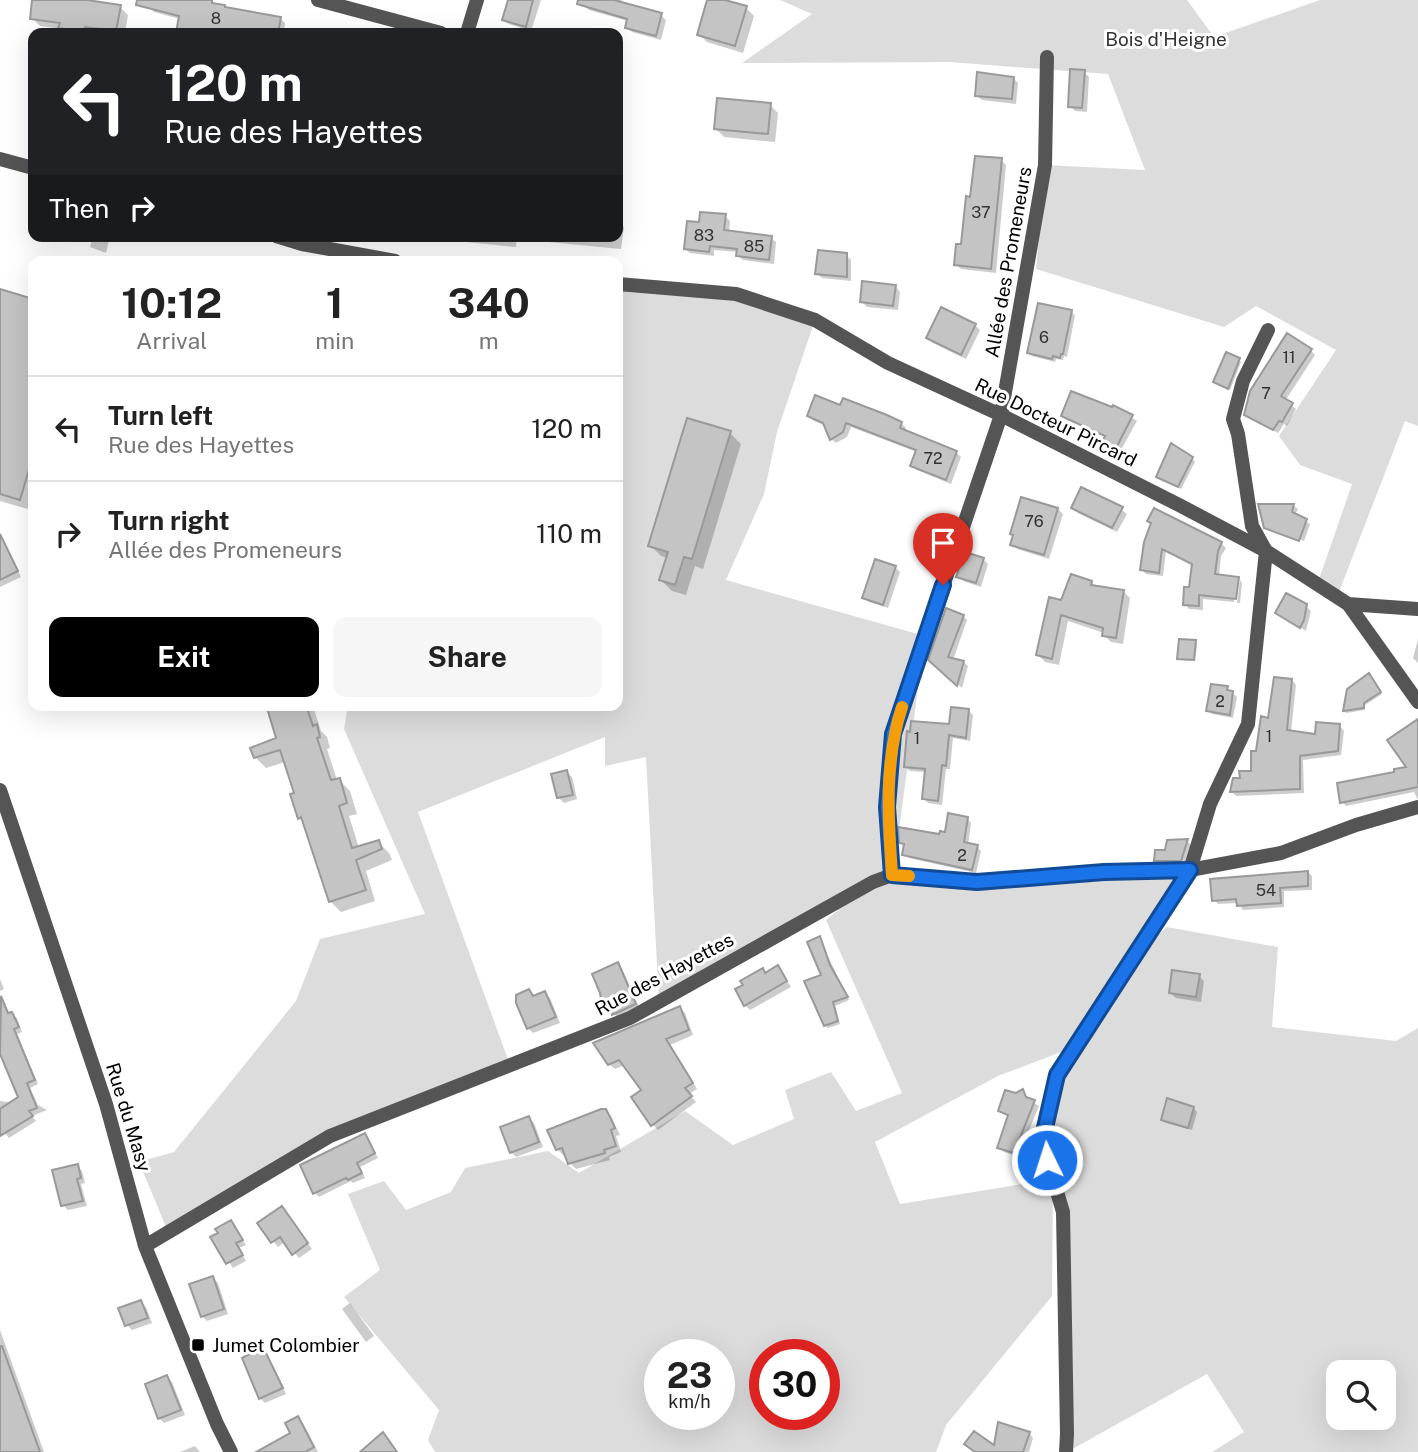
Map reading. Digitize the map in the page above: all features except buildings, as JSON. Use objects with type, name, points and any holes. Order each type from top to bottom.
[{"type":"street","points":[[318,0],[422,28]]},
{"type":"street","points":[[469,28],[477,0]]},
{"type":"street","name":"Allée des Promeneurs","points":[[892,875],[887,807],[893,734],[1001,415],[1045,165],[1047,57]]},
{"type":"street","points":[[0,159],[28,167]]},
{"type":"street","points":[[296,242],[368,256]]},
{"type":"street","name":"Rue Docteur Pircard","points":[[623,284],[736,294],[815,320],[888,363],[1001,415],[1266,551],[1348,604],[1418,702]]},
{"type":"street","points":[[1066,1452],[1063,1212],[1042,1141],[1057,1075],[1190,870],[1210,804],[1248,724],[1266,551],[1252,526],[1238,434],[1233,419],[1243,381],[1268,330]]},
{"type":"street","points":[[1348,604],[1418,610]]},
{"type":"street","name":"Rue du Masy","points":[[0,790],[106,1104],[145,1246],[217,1424],[231,1452]]},
{"type":"street","name":"Rue des Hayettes","points":[[145,1246],[330,1136],[630,1018],[873,882],[892,875],[977,882],[1104,872],[1190,870],[1281,853],[1356,825],[1418,807]]},
{"type":"green space","name":"Bois d'Heigne","points":[[780,0],[1187,0],[1214,37],[1320,0],[1418,0],[1418,426],[1405,421],[1337,597],[1317,585],[1352,484],[1300,465],[1279,436],[1336,350],[1256,306],[1224,327],[1036,269],[1045,165],[1145,170],[1108,74],[949,62],[742,63],[812,14]]},
{"type":"green space","points":[[623,284],[736,294],[815,320],[777,432],[764,494],[726,580],[925,636],[893,875],[1190,870],[1135,955],[1167,927],[1278,947],[1272,1027],[1396,1041],[1418,1028],[1418,1452],[1212,1452],[1244,1432],[1207,1374],[1067,1452],[1063,1236],[1053,1185],[1052,1296],[946,1425],[936,1452],[435,1452],[428,1440],[439,1410],[344,1297],[380,1270],[348,1194],[384,1181],[406,1210],[451,1192],[465,1168],[548,1151],[579,1173],[685,1111],[733,1145],[794,1119],[785,1090],[831,1072],[856,1111],[902,1093],[826,920],[854,897],[659,1002],[646,757],[605,766],[605,737],[418,812],[510,1065],[314,1145],[168,1232],[139,1162],[174,1152],[296,1001],[320,939],[425,914],[344,729],[347,711],[623,711]],"holes":[[[1074,1047],[1057,1075],[1053,1179],[900,1204],[875,1142],[998,1076]]]},
{"type":"slow traffic","points":[[902,707],[893,734],[887,807],[892,875],[909,876]]},
{"type":"place","name":"Jumet Colombier","points":[[198,1345]]},
{"type":"route","points":[[943,585],[893,734],[887,807],[892,875],[977,882],[1104,872],[1190,870],[1057,1075],[1042,1141],[1047,1160]]}]
